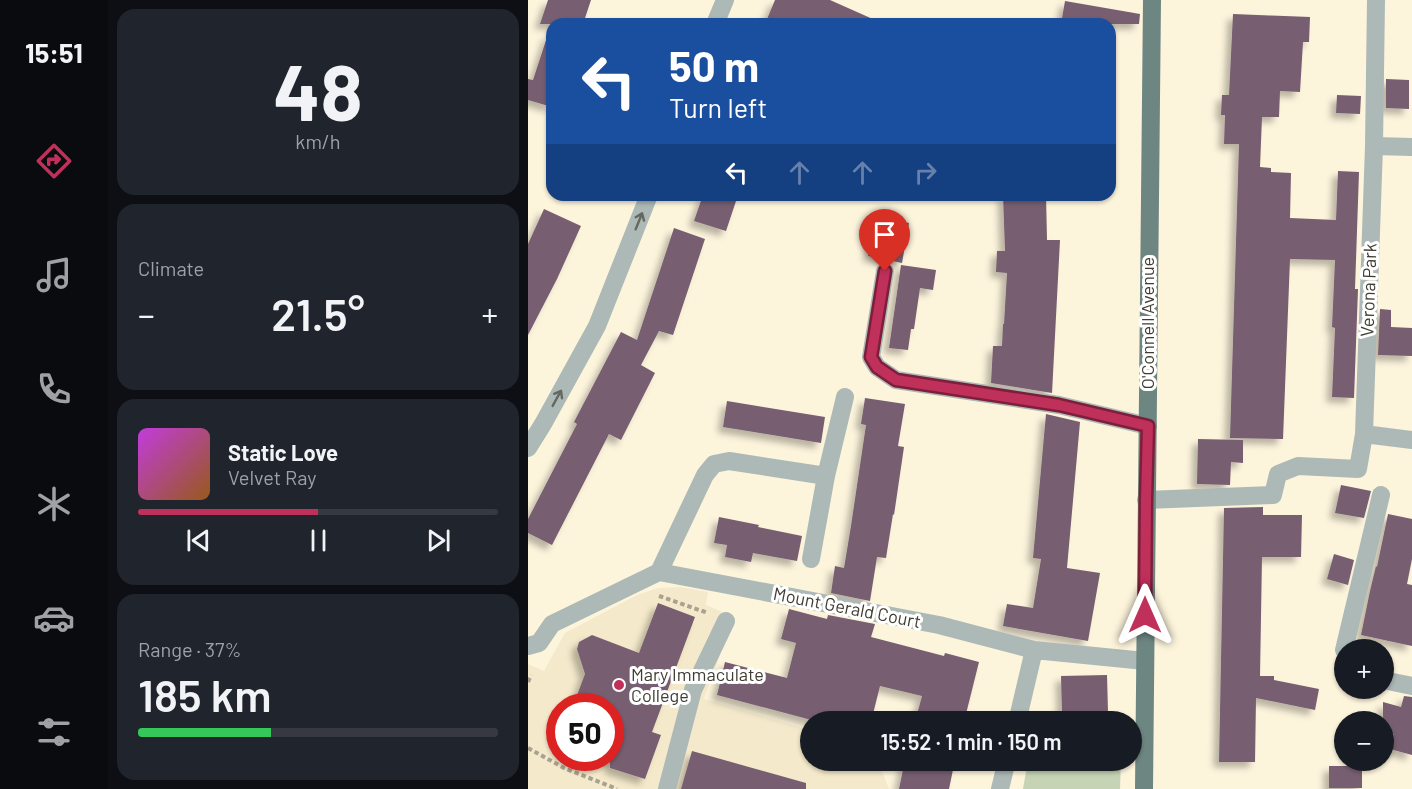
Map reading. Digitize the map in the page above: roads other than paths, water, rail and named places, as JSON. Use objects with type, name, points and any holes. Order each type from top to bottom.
[{"type":"main road","name":"O'Connell Avenue","points":[[1144,789],[1152,0]]},
{"type":"street","points":[[718,18],[725,0]]},
{"type":"street","name":"Verona Park","points":[[1146,500],[1273,495],[1278,474],[1298,466],[1358,469],[1364,434],[1374,146],[1376,0]]},
{"type":"street","points":[[1374,146],[1412,147]]},
{"type":"street","points":[[528,448],[535,420],[597,326],[647,201]]},
{"type":"street","points":[[885,271],[871,357],[877,367],[896,380],[1059,405],[1148,426]]},
{"type":"street","points":[[811,559],[826,476],[845,397]]},
{"type":"street","points":[[1364,434],[1412,440]]},
{"type":"street","points":[[528,646],[539,643],[552,624],[659,572],[705,476],[714,464],[729,461],[826,476]]},
{"type":"street","points":[[1347,639],[1381,495]]},
{"type":"street","name":"Mount Gerald Court","points":[[659,572],[939,625],[1034,650],[1145,661]]},
{"type":"street","points":[[667,789],[693,690],[726,621]]},
{"type":"street","points":[[1020,711],[1034,650]]},
{"type":"street","points":[[1394,682],[1412,686]]},
{"type":"street","points":[[1000,789],[1004,771]]},
{"type":"place","name":"Mary Immaculate College","points":[[619,685]]}]
